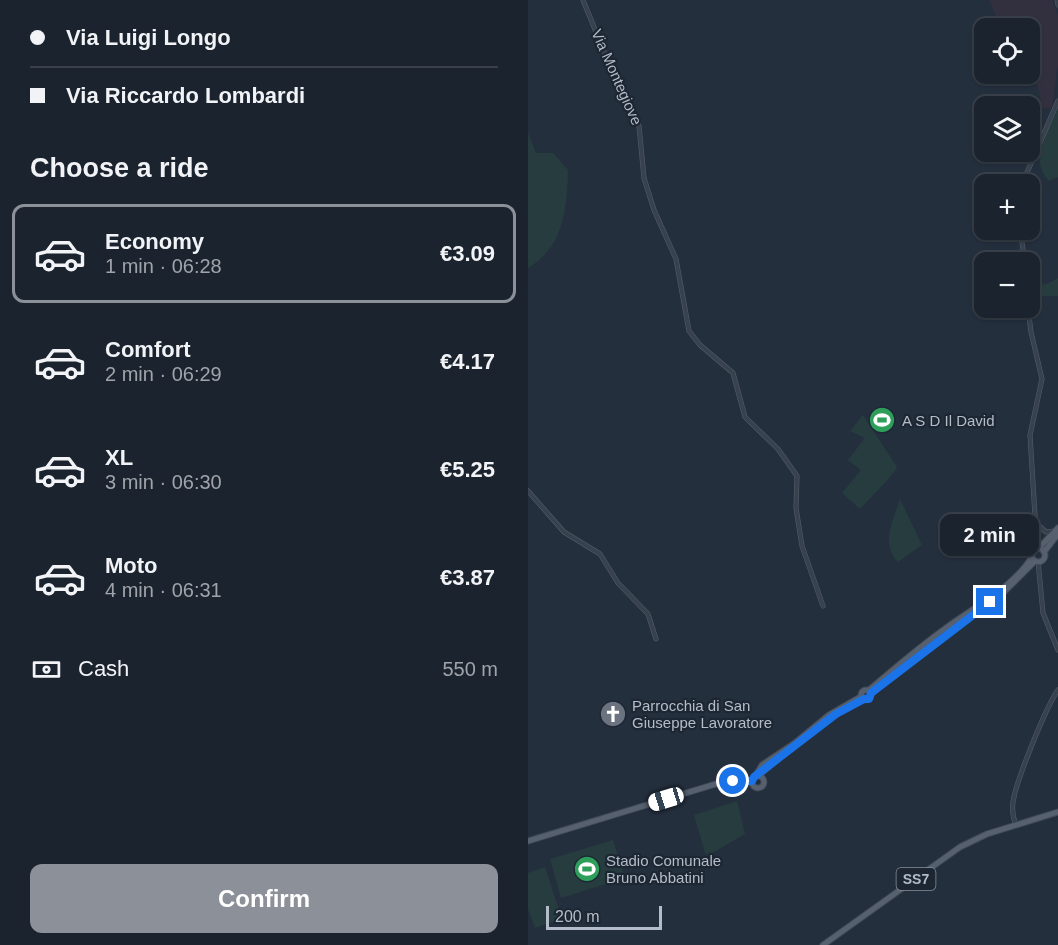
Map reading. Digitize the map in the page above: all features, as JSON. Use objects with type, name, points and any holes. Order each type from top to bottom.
[{"type":"main road","points":[[1035,560],[1032,552],[1057,531]]},
{"type":"main road","points":[[528,841],[721,782],[755,778],[831,717],[863,698],[869,699],[870,692],[1007,590],[1035,560],[1044,558],[1044,552],[1057,531]]},
{"type":"main road","points":[[1038,548],[1044,552]]},
{"type":"main road","name":"SS7","points":[[823,945],[955,850],[987,834],[1058,812]]},
{"type":"street","name":"Via Montegiove","points":[[584,0],[607,60],[638,122],[644,178],[654,210],[676,259],[686,320],[691,334],[700,345],[733,373],[746,417],[778,449],[797,476],[796,508],[802,546],[823,606]]},
{"type":"street","points":[[1057,0],[1058,5]]},
{"type":"street","points":[[1026,174],[1058,101]]},
{"type":"street","points":[[1029,318],[1042,378],[1030,435],[1038,548]]},
{"type":"street","points":[[528,491],[564,532],[600,554],[620,585],[648,614],[656,639]]},
{"type":"street","points":[[1037,524],[1046,532],[1057,531]]},
{"type":"street","points":[[1035,560],[1043,613],[1058,650]]},
{"type":"street","points":[[1015,824],[1012,809],[1014,796],[1048,709],[1058,690]]},
{"type":"shaded area","points":[[989,0],[1052,0],[1058,16],[1058,63],[1052,108],[1042,108],[1037,84],[1040,84],[1040,18],[997,18]]},
{"type":"green space","points":[[1058,109],[1058,177],[1049,181],[1040,164],[1045,136]]},
{"type":"green space","points":[[528,133],[536,153],[553,153],[568,170],[564,212],[556,238],[540,259],[528,268]]},
{"type":"green space","points":[[1058,278],[1058,296],[1040,296],[1040,284],[1047,284]]},
{"type":"green space","points":[[863,415],[897,467],[860,509],[842,493],[861,470],[848,460],[865,438],[850,431]]},
{"type":"green space","points":[[900,499],[922,545],[898,562],[893,555],[889,540]]},
{"type":"green space","points":[[737,801],[745,834],[709,855],[705,853],[694,815]]},
{"type":"green space","name":"Stadio Comunale Bruno Abbatini","points":[[613,840],[625,878],[561,898],[550,859]]},
{"type":"green space","points":[[545,867],[562,919],[535,928],[528,909],[528,873]]},
{"type":"place","name":"A S D Il David","points":[[882,420]]},
{"type":"place","name":"Parrocchia di San Giuseppe Lavoratore","points":[[613,714]]},
{"type":"place","name":"Stadio Comunale Bruno Abbatini","points":[[587,869]]},
{"type":"route","points":[[733,781],[752,781],[754,777],[759,776],[768,766],[826,721],[864,699],[869,699],[872,696],[871,693],[990,602]]}]
